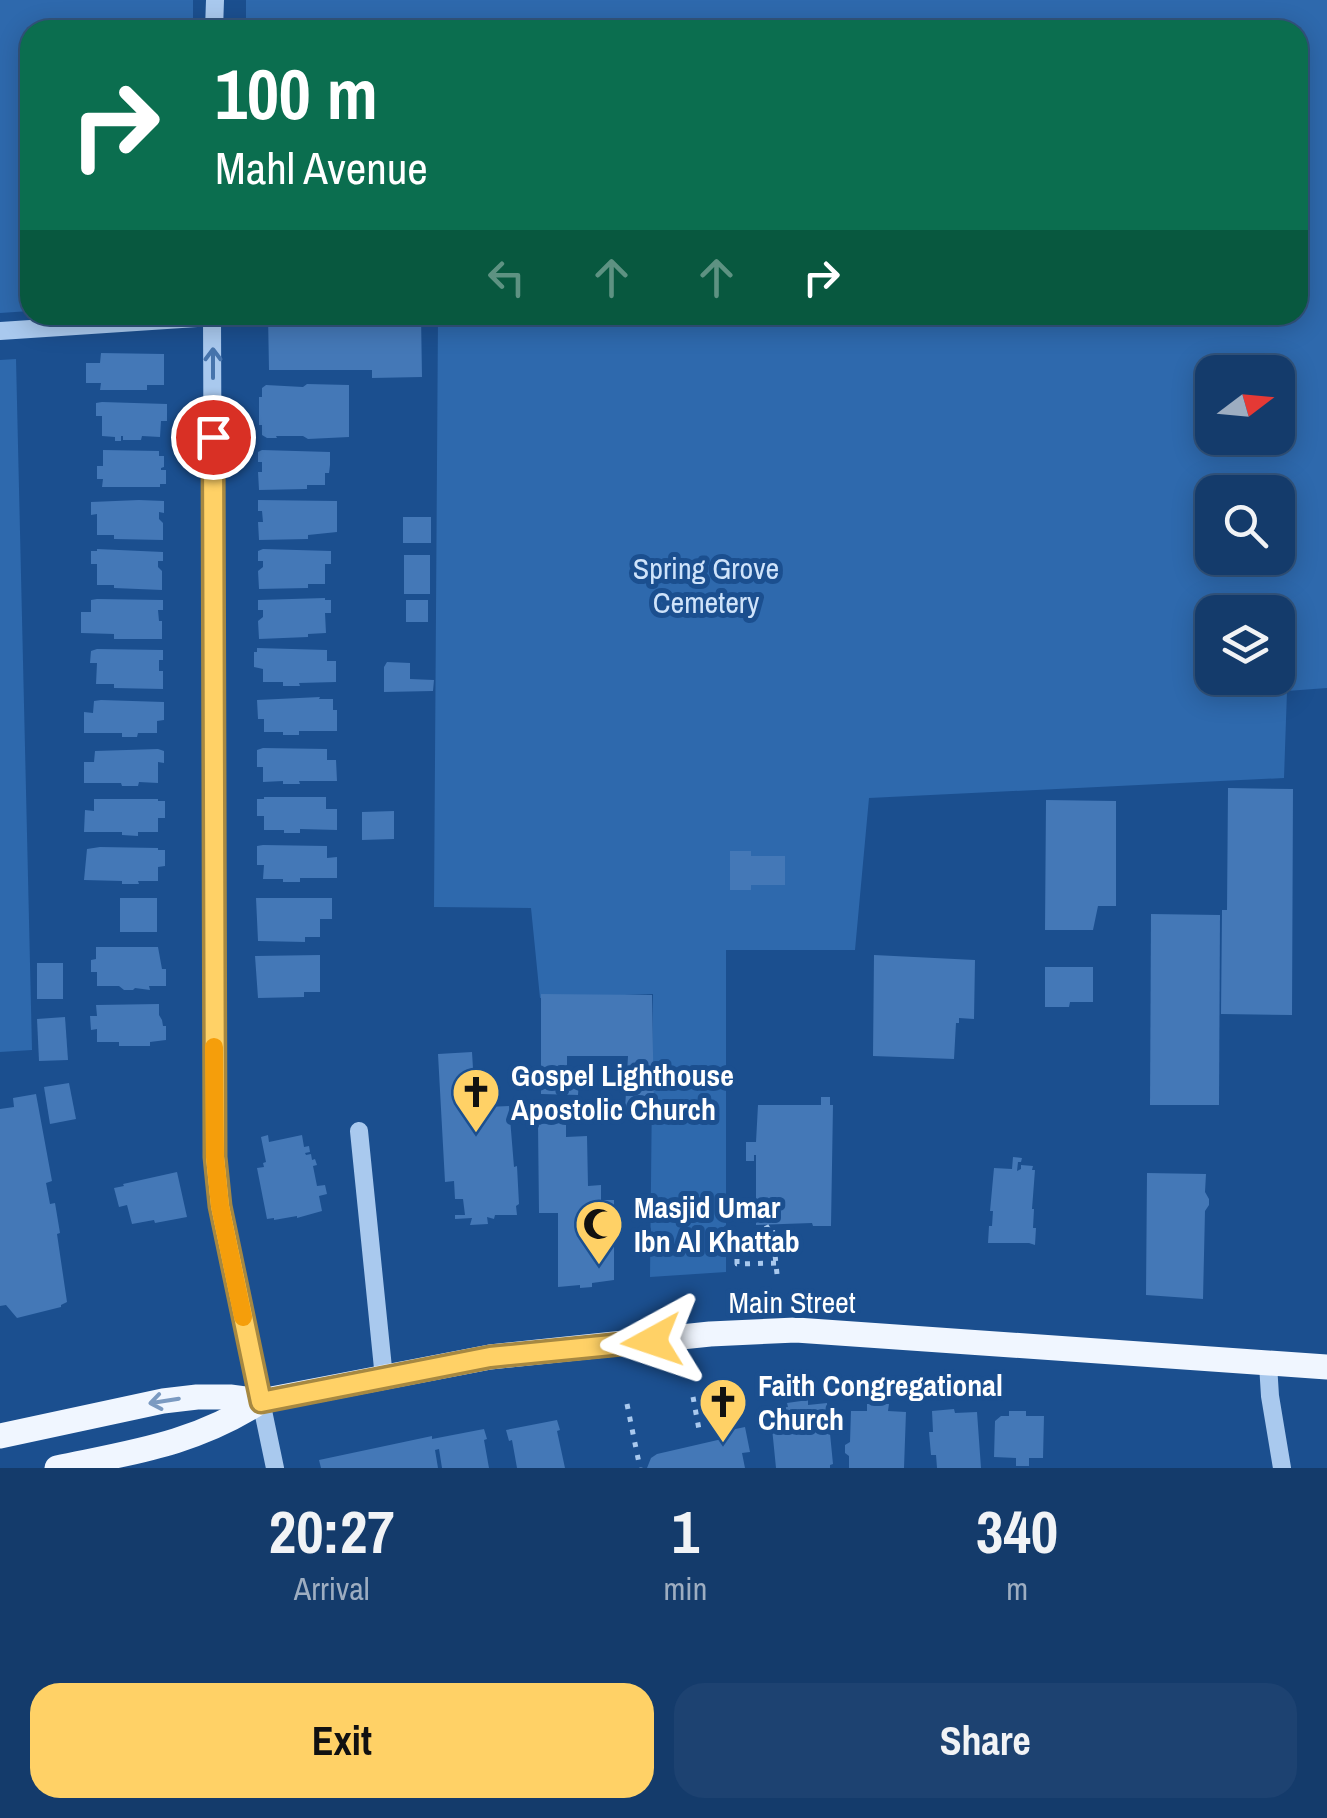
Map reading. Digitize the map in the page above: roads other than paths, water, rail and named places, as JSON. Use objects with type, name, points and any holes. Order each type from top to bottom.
[{"type":"main road","name":"Main Street","points":[[0,1436],[163,1401],[230,1397],[261,1402],[490,1357],[710,1334],[796,1330],[1327,1368]]},
{"type":"main road","name":"Main Street","points":[[57,1468],[189,1438],[261,1402]]},
{"type":"street","points":[[0,331],[85,325]]},
{"type":"street","points":[[212,325],[215,1157],[220,1206],[276,1468]]},
{"type":"street","points":[[359,1131],[384,1378]]},
{"type":"street","points":[[1268,1364],[1282,1468]]},
{"type":"place","name":"Gospel Lighthouse Apostolic Church","points":[[476,1134]]},
{"type":"place","name":"Masjid Umar Ibn Al Khattab","points":[[599,1266]]},
{"type":"place","name":"Faith Congregational Church","points":[[723,1444]]},
{"type":"park label","name":"Spring Grove Cemetery","points":[[706,585]]}]
